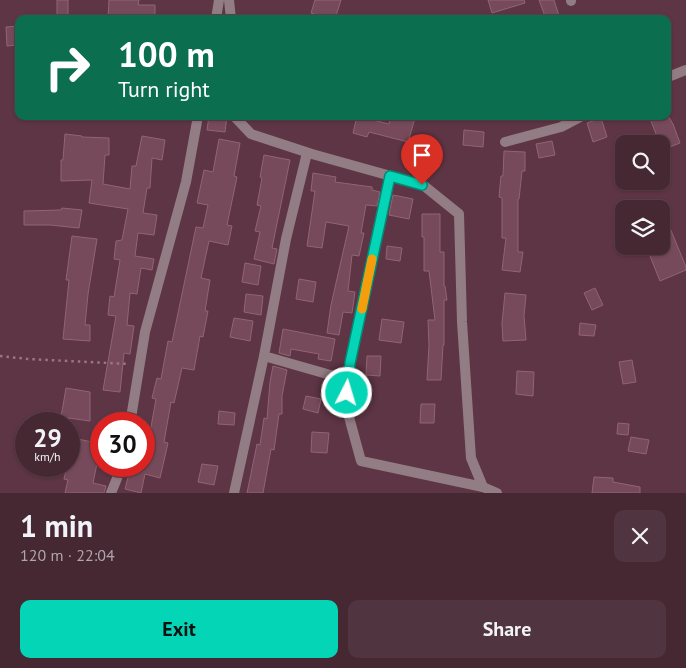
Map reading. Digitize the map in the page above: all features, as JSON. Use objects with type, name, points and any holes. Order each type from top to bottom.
[{"type":"street","points":[[217,15],[219,0]]},
{"type":"street","points":[[229,0],[230,15]]},
{"type":"street","points":[[671,77],[686,70]]},
{"type":"street","points":[[132,412],[146,332],[186,182],[197,120]]},
{"type":"street","points":[[238,120],[251,134],[307,153],[422,185],[459,214],[462,322],[471,458],[483,487]]},
{"type":"street","points":[[505,142],[561,127],[574,120]]},
{"type":"street","points":[[234,493],[264,356],[286,239],[307,153]]},
{"type":"street","points":[[390,176],[348,380],[346,406],[361,461],[483,487],[497,493]]},
{"type":"street","points":[[264,356],[348,380]]},
{"type":"street","points":[[111,493],[118,477]]},
{"type":"path","points":[[0,356],[140,364]]},
{"type":"building","points":[[57,0],[68,0],[68,15],[57,15]]},
{"type":"building","points":[[109,0],[139,0],[138,5],[155,5],[155,15],[108,15]]},
{"type":"building","points":[[315,0],[341,0],[336,15],[317,15],[311,13]]},
{"type":"building","points":[[488,0],[524,0],[525,3],[492,13]]},
{"type":"building","points":[[539,0],[554,0],[559,15],[545,15]]},
{"type":"building","points":[[15,26],[15,45],[7,46],[6,27]]},
{"type":"building","points":[[208,120],[226,120],[225,132],[207,130]]},
{"type":"building","points":[[356,120],[373,120],[389,124],[390,120],[414,120],[408,142],[369,132],[367,137],[353,133]]},
{"type":"building","points":[[602,120],[607,137],[593,142],[587,123]]},
{"type":"building","points":[[651,120],[670,120],[680,143],[670,147],[670,135],[656,135]]},
{"type":"building","points":[[464,130],[484,132],[483,147],[463,145]]},
{"type":"building","points":[[65,134],[109,138],[109,155],[105,155],[103,184],[130,189],[132,166],[136,166],[142,136],[165,140],[162,160],[152,158],[150,188],[147,188],[143,213],[157,215],[154,235],[138,233],[135,256],[154,259],[152,270],[141,268],[137,294],[130,293],[127,325],[134,326],[130,354],[124,353],[120,392],[103,390],[116,316],[108,315],[110,296],[114,297],[120,260],[114,259],[116,241],[122,240],[128,209],[89,203],[92,180],[61,181],[61,160],[63,160]]},
{"type":"building","points":[[219,139],[240,143],[234,176],[237,177],[227,225],[232,226],[228,245],[209,241],[201,278],[210,280],[205,311],[208,311],[203,337],[200,336],[194,370],[182,368],[174,403],[171,402],[164,442],[168,443],[160,478],[155,477],[154,412],[156,399],[152,398],[157,378],[161,379],[168,341],[172,342],[196,227],[203,228],[208,205],[197,203],[204,170],[213,172]]},
{"type":"building","points":[[552,141],[555,155],[539,158],[536,144]]},
{"type":"building","points":[[504,151],[525,152],[525,171],[522,171],[518,199],[518,252],[523,252],[520,272],[502,270],[506,238],[502,238],[502,198],[499,197],[501,176],[503,176]]},
{"type":"building","points":[[264,155],[290,160],[272,248],[277,249],[274,264],[254,259],[260,232],[255,231],[261,206],[257,205]]},
{"type":"building","points":[[313,173],[336,177],[335,182],[372,187],[372,190],[380,192],[377,206],[366,205],[361,233],[364,233],[359,256],[352,255],[348,291],[355,292],[352,313],[343,312],[339,335],[327,333],[331,305],[349,226],[326,222],[322,248],[307,246],[315,191],[311,191]]},
{"type":"building","points":[[393,195],[413,199],[409,219],[389,215]]},
{"type":"building","points":[[62,208],[82,210],[79,228],[24,225],[24,211],[61,210]]},
{"type":"building","points":[[422,214],[440,214],[440,252],[444,252],[444,286],[447,300],[444,300],[444,345],[441,380],[427,380],[428,320],[435,320],[429,271],[424,271]]},
{"type":"building","points":[[670,228],[686,270],[660,281],[650,255],[670,255]]},
{"type":"building","points":[[72,236],[97,239],[85,325],[90,325],[90,341],[63,339],[69,280],[66,280]]},
{"type":"building","points":[[387,246],[402,248],[400,261],[386,259]]},
{"type":"building","points":[[245,263],[261,266],[258,285],[242,282]]},
{"type":"building","points":[[299,279],[316,282],[313,302],[296,299]]},
{"type":"building","points":[[595,288],[603,305],[592,310],[584,293]]},
{"type":"building","points":[[505,293],[526,295],[524,316],[526,340],[503,341],[502,323]]},
{"type":"building","points":[[246,294],[263,296],[261,315],[244,312]]},
{"type":"building","points":[[234,318],[253,321],[250,341],[230,337]]},
{"type":"building","points":[[382,319],[404,322],[401,343],[379,340]]},
{"type":"building","points":[[580,323],[596,325],[594,336],[579,335]]},
{"type":"building","points":[[283,329],[335,339],[331,361],[318,359],[319,354],[291,349],[290,356],[279,353]]},
{"type":"building","points":[[367,356],[381,356],[380,376],[366,375]]},
{"type":"building","points":[[632,360],[636,382],[623,384],[619,362]]},
{"type":"building","points":[[273,366],[287,370],[282,396],[282,414],[279,414],[274,450],[271,449],[263,493],[247,493],[257,444],[260,445],[264,418],[267,419]]},
{"type":"building","points":[[517,371],[534,372],[533,396],[516,394]]},
{"type":"building","points":[[66,388],[90,392],[90,421],[80,420],[80,412],[62,412]]},
{"type":"building","points":[[306,396],[321,399],[318,413],[303,409]]},
{"type":"building","points":[[421,404],[435,404],[434,423],[420,423]]},
{"type":"building","points":[[219,411],[235,413],[234,425],[218,424]]},
{"type":"building","points":[[618,423],[629,424],[628,435],[617,434]]},
{"type":"building","points":[[312,432],[329,433],[327,453],[311,452]]},
{"type":"building","points":[[631,437],[649,440],[646,454],[628,451]]},
{"type":"building","points":[[80,439],[90,442],[90,477],[94,477],[93,483],[106,486],[104,493],[65,493],[68,480],[64,479],[64,477],[80,477]]},
{"type":"building","points":[[202,464],[218,466],[214,485],[198,482]]},
{"type":"building","points":[[128,477],[144,477],[141,493],[125,489]]},
{"type":"building","points":[[594,477],[613,478],[613,482],[640,487],[640,493],[592,493]]},
{"type":"slow traffic","points":[[362,309],[372,259]]},
{"type":"route","points":[[347,393],[350,363],[390,176],[422,185]]}]
